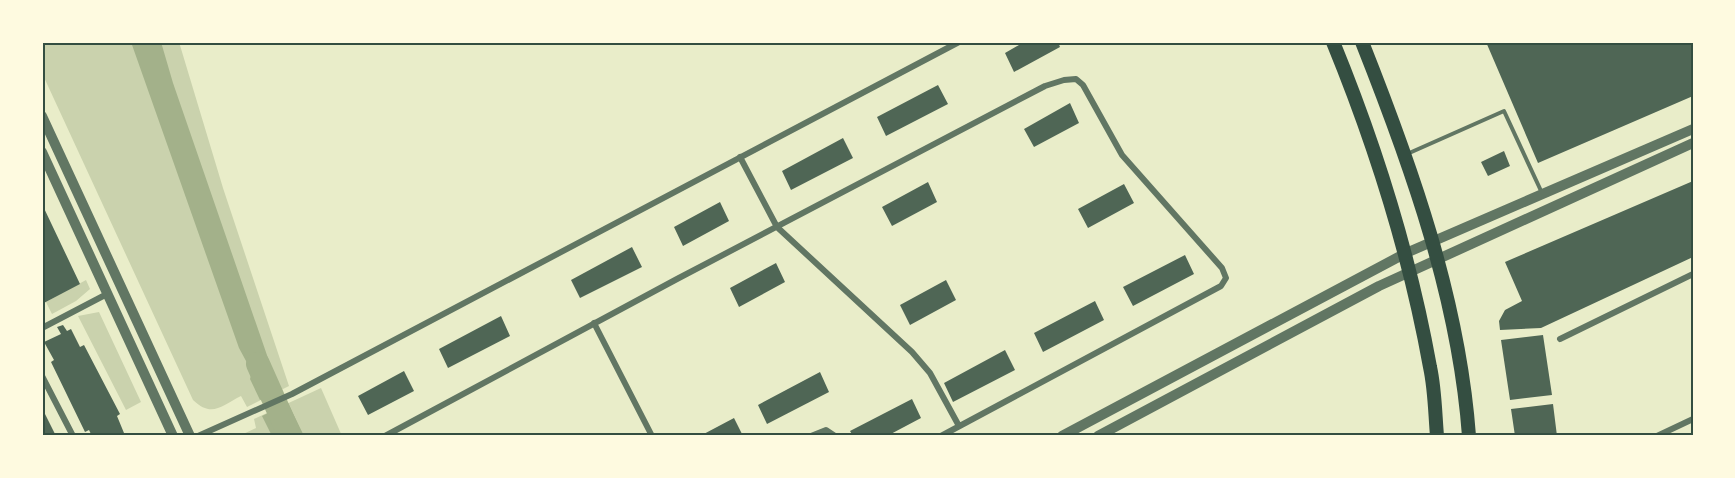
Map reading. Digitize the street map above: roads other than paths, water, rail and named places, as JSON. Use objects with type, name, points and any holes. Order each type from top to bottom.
[{"type":"main road","points":[[1333,42],[1357,101],[1411,271],[1431,369],[1437,436]]},
{"type":"main road","points":[[1362,42],[1405,155],[1437,258],[1461,367],[1469,436]]},
{"type":"street","points":[[198,436],[292,394],[958,42]]},
{"type":"street","points":[[385,436],[594,323],[1045,86],[1076,79],[1083,85],[1112,141],[1122,155],[1222,268],[1226,278],[1221,286],[941,436]]},
{"type":"street","points":[[42,116],[190,436]]},
{"type":"street","points":[[1062,436],[1406,254],[1693,129]]},
{"type":"street","points":[[1098,436],[1437,258],[1693,143]]},
{"type":"street","points":[[42,152],[173,436]]},
{"type":"street","points":[[740,157],[777,227],[918,359],[930,373],[959,426]]},
{"type":"street","points":[[1560,339],[1693,274]]},
{"type":"street","points":[[42,328],[107,294]]},
{"type":"street","points":[[594,323],[652,436]]},
{"type":"street","points":[[42,376],[73,436]]},
{"type":"street","points":[[1657,436],[1693,419]]},
{"type":"street","points":[[811,436],[825,430],[835,436]]},
{"type":"lane","points":[[1405,155],[1504,111],[1542,194]]},
{"type":"waterway","points":[[258,364],[290,436]]}]
